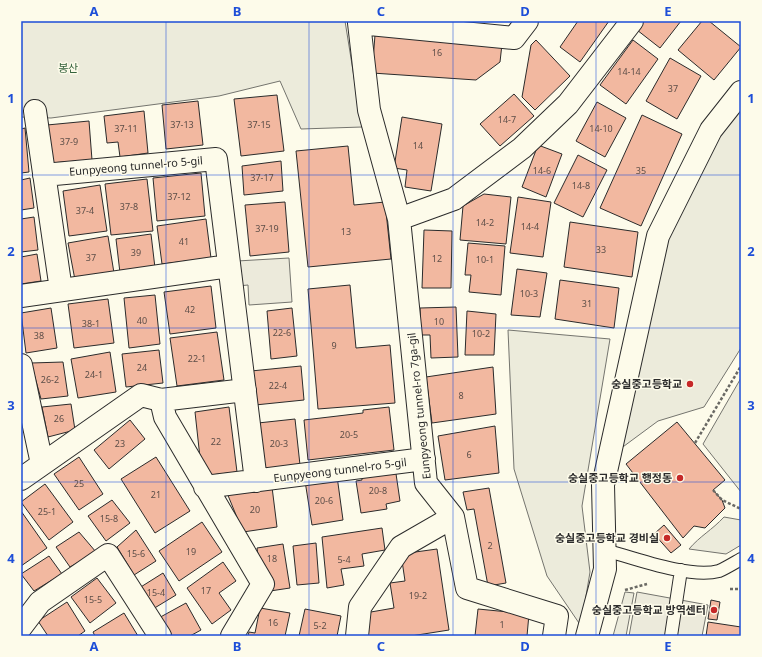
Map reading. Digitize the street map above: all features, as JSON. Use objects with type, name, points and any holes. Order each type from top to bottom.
[{"type":"street","name":"Eunpyeong tunnel-ro 7ga-gil","points":[[527,21],[514,38],[396,24],[359,23],[369,110],[399,219],[426,483],[453,517],[467,588],[557,616],[554,636]]},
{"type":"street","points":[[399,219],[454,199],[522,148],[568,104],[632,21]]},
{"type":"street","points":[[587,636],[605,569],[602,485],[658,236],[711,130],[741,92]]},
{"type":"street","points":[[35,111],[61,290]]},
{"type":"street","name":"Eunpyeong tunnel-ro 5-gil","points":[[44,175],[216,159],[256,481]]},
{"type":"street","points":[[21,296],[229,266]]},
{"type":"street","points":[[21,365],[42,464]]},
{"type":"street","points":[[21,479],[141,395],[161,400],[245,390]]},
{"type":"street","points":[[161,400],[165,417],[263,584],[232,636]]},
{"type":"street","name":"Eunpyeong tunnel-ro 5-gil","points":[[205,487],[424,459]]},
{"type":"street","points":[[357,636],[360,607],[401,547],[453,517]]},
{"type":"street","points":[[21,628],[40,602],[108,555],[160,636]]},
{"type":"lane","points":[[605,550],[681,570],[700,573],[719,570],[741,560]]},
{"type":"lane","points":[[671,636],[681,570]]},
{"type":"path","points":[[695,443],[741,366]]},
{"type":"path","points":[[713,490],[722,500],[741,509]]},
{"type":"path","points":[[621,592],[661,580],[666,581],[678,588]]},
{"type":"green space","name":"봉산","points":[[21,21],[345,21],[362,127],[301,129],[280,81],[219,96],[51,118],[21,117]]},
{"type":"green space","points":[[741,102],[741,348],[704,407],[658,421],[616,452],[665,245],[720,127]]},
{"type":"green space","points":[[508,330],[610,339],[582,506],[590,572],[581,626],[547,576],[514,469]]},
{"type":"green space","points":[[741,378],[741,492],[703,444]]},
{"type":"green space","points":[[724,517],[741,520],[741,545],[726,554],[689,549],[697,540]]},
{"type":"green space","points":[[625,592],[634,593],[626,636],[613,636]]},
{"type":"shaded area","points":[[289,258],[292,302],[249,305],[248,285],[238,286],[237,261]]},
{"type":"shaded area","points":[[637,592],[708,605],[702,636],[629,636]]},
{"type":"building","points":[[578,21],[609,21],[580,62],[560,47]]},
{"type":"building","points":[[644,21],[681,21],[660,48],[637,30]]},
{"type":"building","points":[[702,21],[709,21],[741,47],[714,80],[678,50]]},
{"type":"building","points":[[375,35],[502,44],[500,62],[476,80],[372,73]]},
{"type":"building","points":[[536,40],[570,76],[535,110],[522,97],[531,45]]},
{"type":"building","points":[[633,40],[658,59],[626,104],[600,85]]},
{"type":"building","points":[[670,58],[701,76],[677,119],[646,101]]},
{"type":"building","points":[[514,94],[534,116],[500,146],[480,124]]},
{"type":"building","points":[[277,95],[284,151],[241,156],[234,99]]},
{"type":"building","points":[[198,101],[203,145],[166,149],[162,105]]},
{"type":"building","points":[[597,102],[626,118],[605,157],[576,141]]},
{"type":"building","points":[[144,111],[148,153],[120,157],[118,142],[107,143],[104,116]]},
{"type":"building","points":[[642,115],[682,134],[641,226],[600,208]]},
{"type":"building","points":[[402,117],[442,124],[431,191],[405,187],[407,170],[394,168]]},
{"type":"building","points":[[89,121],[92,160],[50,163],[47,125]]},
{"type":"building","points":[[25,128],[29,172],[21,173],[21,129]]},
{"type":"building","points":[[538,145],[562,154],[546,197],[522,187]]},
{"type":"building","points":[[348,146],[354,205],[385,202],[391,259],[308,267],[296,151]]},
{"type":"building","points":[[578,155],[607,170],[583,217],[554,203]]},
{"type":"building","points":[[281,161],[283,191],[244,195],[242,166]]},
{"type":"building","points":[[201,173],[205,216],[157,221],[153,178]]},
{"type":"building","points":[[30,178],[34,208],[21,210],[21,180]]},
{"type":"building","points":[[147,179],[153,231],[111,235],[105,184]]},
{"type":"building","points":[[100,185],[107,231],[69,236],[63,191]]},
{"type":"building","points":[[484,194],[511,197],[506,244],[460,240],[463,206]]},
{"type":"building","points":[[518,197],[551,202],[543,257],[510,253]]},
{"type":"building","points":[[285,202],[289,252],[250,256],[245,205]]},
{"type":"building","points":[[34,217],[38,250],[21,252],[21,219]]},
{"type":"building","points":[[206,219],[211,258],[162,264],[157,226]]},
{"type":"building","points":[[570,222],[638,232],[632,277],[564,267]]},
{"type":"building","points":[[424,230],[452,231],[451,288],[422,288]]},
{"type":"building","points":[[151,234],[155,268],[120,273],[116,239]]},
{"type":"building","points":[[108,236],[114,273],[75,280],[68,243]]},
{"type":"building","points":[[468,243],[505,246],[501,295],[469,292],[471,275],[465,275]]},
{"type":"building","points":[[37,254],[41,281],[21,284],[21,257]]},
{"type":"building","points":[[517,269],[547,273],[540,317],[511,315]]},
{"type":"building","points":[[560,280],[619,288],[614,328],[555,319]]},
{"type":"building","points":[[350,285],[356,348],[390,345],[395,403],[318,409],[308,289]]},
{"type":"building","points":[[211,286],[216,328],[170,334],[164,292]]},
{"type":"building","points":[[155,295],[160,344],[129,348],[124,298]]},
{"type":"building","points":[[108,299],[114,343],[74,348],[68,304]]},
{"type":"building","points":[[456,307],[458,357],[431,358],[430,335],[421,335],[420,308]]},
{"type":"building","points":[[51,308],[57,348],[26,353],[21,313]]},
{"type":"building","points":[[292,308],[297,356],[271,359],[267,311]]},
{"type":"building","points":[[467,311],[496,314],[494,355],[465,355]]},
{"type":"building","points":[[217,332],[224,380],[177,386],[170,338]]},
{"type":"building","points":[[159,350],[163,383],[126,387],[122,354]]},
{"type":"building","points":[[110,352],[116,392],[78,398],[71,359]]},
{"type":"building","points":[[63,362],[68,396],[41,399],[31,363]]},
{"type":"building","points":[[301,366],[304,400],[255,405],[251,371]]},
{"type":"building","points":[[493,367],[496,414],[432,423],[426,377]]},
{"type":"building","points":[[71,404],[75,430],[48,437],[42,407]]},
{"type":"building","points":[[229,407],[237,472],[202,476],[195,412]]},
{"type":"building","points":[[389,407],[394,450],[308,460],[304,420],[363,413],[363,410]]},
{"type":"building","points":[[295,419],[300,465],[264,469],[258,423]]},
{"type":"building","points":[[130,420],[145,439],[109,469],[94,450]]},
{"type":"building","name":"숭실중고등학교 행정동","points":[[677,422],[725,480],[713,490],[722,500],[725,508],[705,528],[694,526],[683,538],[626,464]]},
{"type":"building","points":[[495,426],[499,473],[445,480],[438,436]]},
{"type":"building","points":[[79,457],[103,494],[79,510],[54,474]]},
{"type":"building","points":[[156,457],[190,511],[155,533],[121,479]]},
{"type":"building","points":[[395,467],[400,501],[386,504],[387,509],[361,513],[356,481],[362,480],[361,472]]},
{"type":"building","points":[[337,476],[343,520],[312,525],[305,481]]},
{"type":"building","points":[[45,484],[73,522],[49,540],[21,502]]},
{"type":"building","points":[[272,487],[277,527],[243,532],[227,493]]},
{"type":"building","points":[[489,488],[506,583],[488,586],[474,509],[467,510],[463,492]]},
{"type":"building","points":[[112,500],[130,523],[106,541],[88,516]]},
{"type":"building","points":[[21,511],[47,548],[21,566]]},
{"type":"building","points":[[202,522],[222,552],[179,581],[159,551]]},
{"type":"building","name":"숭실중고등학교 경비실","points":[[664,525],[681,545],[671,553],[654,534]]},
{"type":"building","points":[[382,528],[385,550],[362,554],[364,566],[341,569],[344,585],[327,588],[322,537]]},
{"type":"building","points":[[136,530],[156,561],[134,575],[117,547]]},
{"type":"building","points":[[79,532],[96,552],[70,567],[56,547]]},
{"type":"building","points":[[316,543],[319,583],[297,585],[293,546]]},
{"type":"building","points":[[283,544],[290,588],[270,591],[260,570],[257,548]]},
{"type":"building","points":[[437,549],[449,630],[411,636],[363,636],[365,613],[394,608],[390,583],[405,581],[401,554]]},
{"type":"building","points":[[49,556],[62,574],[34,591],[21,574]]},
{"type":"building","points":[[223,562],[236,581],[219,593],[231,610],[212,624],[187,588]]},
{"type":"building","points":[[163,573],[176,595],[148,612],[136,590]]},
{"type":"building","points":[[97,578],[116,603],[90,623],[71,597]]},
{"type":"building","name":"숭실중고등학교 방역센터","points":[[711,600],[720,602],[717,620],[708,619]]},
{"type":"building","points":[[67,602],[85,631],[78,636],[48,636],[38,621]]},
{"type":"building","points":[[186,603],[201,630],[190,636],[164,636],[155,620]]},
{"type":"building","points":[[260,608],[290,613],[285,636],[248,636],[249,632],[255,633]]},
{"type":"building","points":[[305,609],[341,616],[337,636],[299,636]]},
{"type":"building","points":[[478,609],[529,614],[527,636],[475,636]]},
{"type":"building","points":[[124,613],[138,636],[95,636],[93,632]]},
{"type":"building","points":[[708,622],[741,627],[741,636],[706,636]]},
{"type":"place","name":"숭실중고등학교","points":[[690,384]]},
{"type":"place","name":"숭실중고등학교 행정동","points":[[680,478]]},
{"type":"place","name":"숭실중고등학교 경비실","points":[[667,538]]},
{"type":"place","name":"숭실중고등학교 방역센터","points":[[714,610]]}]
